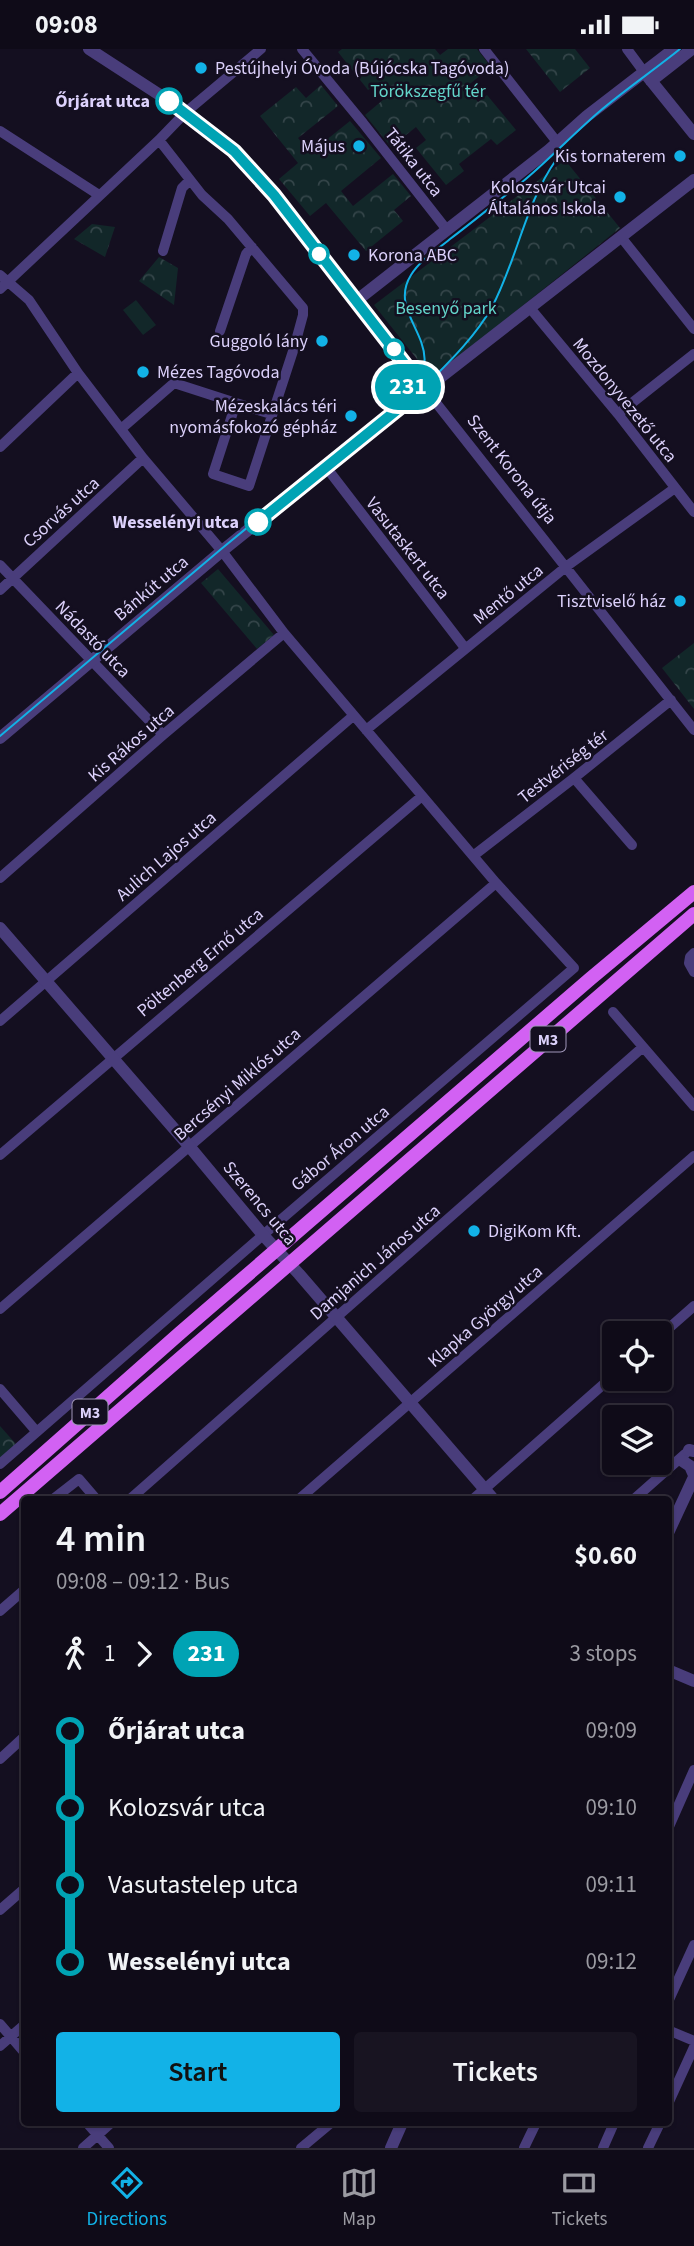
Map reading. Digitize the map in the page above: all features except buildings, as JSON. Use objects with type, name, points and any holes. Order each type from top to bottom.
[{"type":"main road","name":"M3","points":[[0,1492],[276,1250],[694,892]]},
{"type":"main road","name":"M3","points":[[0,1514],[694,914]]},
{"type":"street","name":"Szent Korona útja","points":[[89,49],[186,112],[234,151],[259,179],[694,730]]},
{"type":"street","points":[[0,289],[4,278],[62,233],[186,112],[261,49]]},
{"type":"street","name":"Tátika utca","points":[[302,49],[447,230]]},
{"type":"street","points":[[484,49],[557,142]]},
{"type":"street","points":[[627,49],[694,134]]},
{"type":"street","points":[[648,77],[674,49]]},
{"type":"street","points":[[356,301],[557,142],[692,49]]},
{"type":"street","points":[[0,131],[99,195]]},
{"type":"street","points":[[159,140],[190,180],[252,247],[303,308],[294,348],[249,486],[214,474],[236,403]]},
{"type":"street","points":[[163,251],[182,188],[190,180]]},
{"type":"street","name":"Bánkút utca","points":[[0,738],[222,551],[403,405],[426,390],[694,180]]},
{"type":"street","points":[[621,237],[694,328]]},
{"type":"street","points":[[219,331],[246,254],[252,247]]},
{"type":"street","points":[[4,278],[29,300],[78,373],[143,458],[222,551],[284,633],[496,883]]},
{"type":"street","name":"Mozdonyvezető utca","points":[[530,308],[618,414],[694,512]]},
{"type":"street","points":[[618,414],[694,354]]},
{"type":"street","points":[[403,405],[409,377],[408,368]]},
{"type":"street","points":[[0,447],[78,373]]},
{"type":"street","points":[[121,429],[174,383],[271,414]]},
{"type":"street","name":"Csorvás utca","points":[[0,590],[143,458]]},
{"type":"street","name":"Vasutaskert utca","points":[[326,467],[465,648]]},
{"type":"street","name":"Mentő utca","points":[[366,730],[567,566],[675,488]]},
{"type":"street","name":"Nádastó utca","points":[[0,565],[163,735]]},
{"type":"street","name":"Kis Rákos utca","points":[[0,878],[284,633]]},
{"type":"street","name":"Testvériség tér","points":[[473,856],[671,700]]},
{"type":"street","name":"Aulich Lajos utca","points":[[0,1021],[353,716]]},
{"type":"street","points":[[574,778],[632,845]]},
{"type":"street","name":"Pöltenberg Ernő utca","points":[[0,1155],[422,796]]},
{"type":"street","name":"Gábor Áron utca","points":[[0,1464],[574,968],[496,883]]},
{"type":"street","name":"Bercsényi Miklós utca","points":[[0,1309],[496,883]]},
{"type":"street","name":"Szerencs utca","points":[[0,928],[189,1146],[262,1235],[337,1317],[490,1496]]},
{"type":"street","points":[[694,953],[689,963],[694,972]]},
{"type":"street","points":[[613,1013],[694,1106]]},
{"type":"street","name":"Damjanich János utca","points":[[133,1496],[643,1047]]},
{"type":"street","name":"Klapka György utca","points":[[303,1496],[694,1156]]},
{"type":"street","points":[[672,1325],[694,1306]]},
{"type":"street","points":[[476,1496],[602,1386]]},
{"type":"street","points":[[0,1389],[36,1431]]},
{"type":"street","points":[[638,1496],[688,1455],[694,1476],[672,1524]]},
{"type":"street","points":[[57,1496],[79,1479],[94,1496]]},
{"type":"street","points":[[0,1611],[21,1593]]},
{"type":"street","points":[[672,1671],[694,1681]]},
{"type":"street","points":[[0,1759],[21,1740]]},
{"type":"street","points":[[672,1820],[694,1770]]},
{"type":"street","points":[[0,1910],[21,1892]]},
{"type":"street","points":[[672,1993],[694,1945]]},
{"type":"street","points":[[0,2024],[21,2048]]},
{"type":"street","points":[[0,2046],[21,2028]]},
{"type":"street","points":[[672,2032],[694,2041]]},
{"type":"street","points":[[672,2094],[694,2047]]},
{"type":"street","points":[[90,2126],[109,2148]]},
{"type":"street","points":[[83,2148],[108,2126]]},
{"type":"street","points":[[302,2148],[328,2126]]},
{"type":"street","points":[[391,2148],[401,2126]]},
{"type":"street","points":[[524,2148],[535,2126]]},
{"type":"street","points":[[603,2148],[613,2126]]},
{"type":"street","points":[[648,2148],[659,2126]]},
{"type":"green space","name":"Törökszegfű tér","points":[[342,49],[435,49],[440,55],[448,49],[477,49],[491,67],[466,87],[478,102],[487,95],[516,130],[497,145],[491,139],[459,164],[464,171],[446,185],[416,148],[426,140],[416,127],[391,147],[365,115],[390,94],[380,82],[368,90],[338,52]]},
{"type":"green space","points":[[526,49],[575,49],[590,68],[560,92]]},
{"type":"green space","points":[[321,85],[338,106],[298,138],[310,153],[350,121],[381,158],[341,191],[353,206],[393,174],[411,196],[394,210],[403,221],[366,251],[326,203],[310,216],[279,179],[298,163],[260,116],[296,87],[306,98]]},
{"type":"green space","name":"Besenyő park","points":[[565,160],[620,228],[432,378],[374,305]]},
{"type":"green space","points":[[92,224],[115,227],[105,257],[74,239]]},
{"type":"green space","points":[[159,257],[178,268],[174,305],[139,281]]},
{"type":"green space","points":[[136,300],[156,325],[143,335],[123,310]]},
{"type":"green space","points":[[218,569],[274,635],[257,649],[201,583]]},
{"type":"green space","points":[[694,643],[694,709],[662,668]]},
{"type":"green space","points":[[0,1426],[16,1444],[0,1458]]},
{"type":"tram line","points":[[0,736],[406,397],[420,379],[424,362],[423,347],[406,305],[405,290],[411,275],[429,255],[531,174],[600,111],[680,49]]},
{"type":"tram line","points":[[419,392],[468,341],[485,319],[501,289],[536,195],[556,160]]},
{"type":"bus line","name":"231","points":[[169,101],[234,151],[274,195],[408,368],[409,377],[403,405],[258,522]]},
{"type":"place","name":"Pestújhelyi Óvoda (Bújócska Tagóvoda)","points":[[201,68]]},
{"type":"place","name":"Őrjárat utca","points":[[169,101]]},
{"type":"place","name":"Május","points":[[359,146]]},
{"type":"place","name":"Kis tornaterem","points":[[680,156]]},
{"type":"place","name":"Kolozsvár Utcai Általános Iskola","points":[[620,197]]},
{"type":"place","name":"Korona ABC","points":[[354,255]]},
{"type":"place","name":"Guggoló lány","points":[[322,341]]},
{"type":"place","name":"Mézes Tagóvoda","points":[[143,372]]},
{"type":"place","name":"Mézeskalács téri nyomásfokozó gépház","points":[[351,416]]},
{"type":"place","name":"Wesselényi utca","points":[[258,522]]},
{"type":"place","name":"Tisztviselő ház","points":[[680,601]]},
{"type":"place","name":"DigiKom Kft.","points":[[474,1231]]}]
